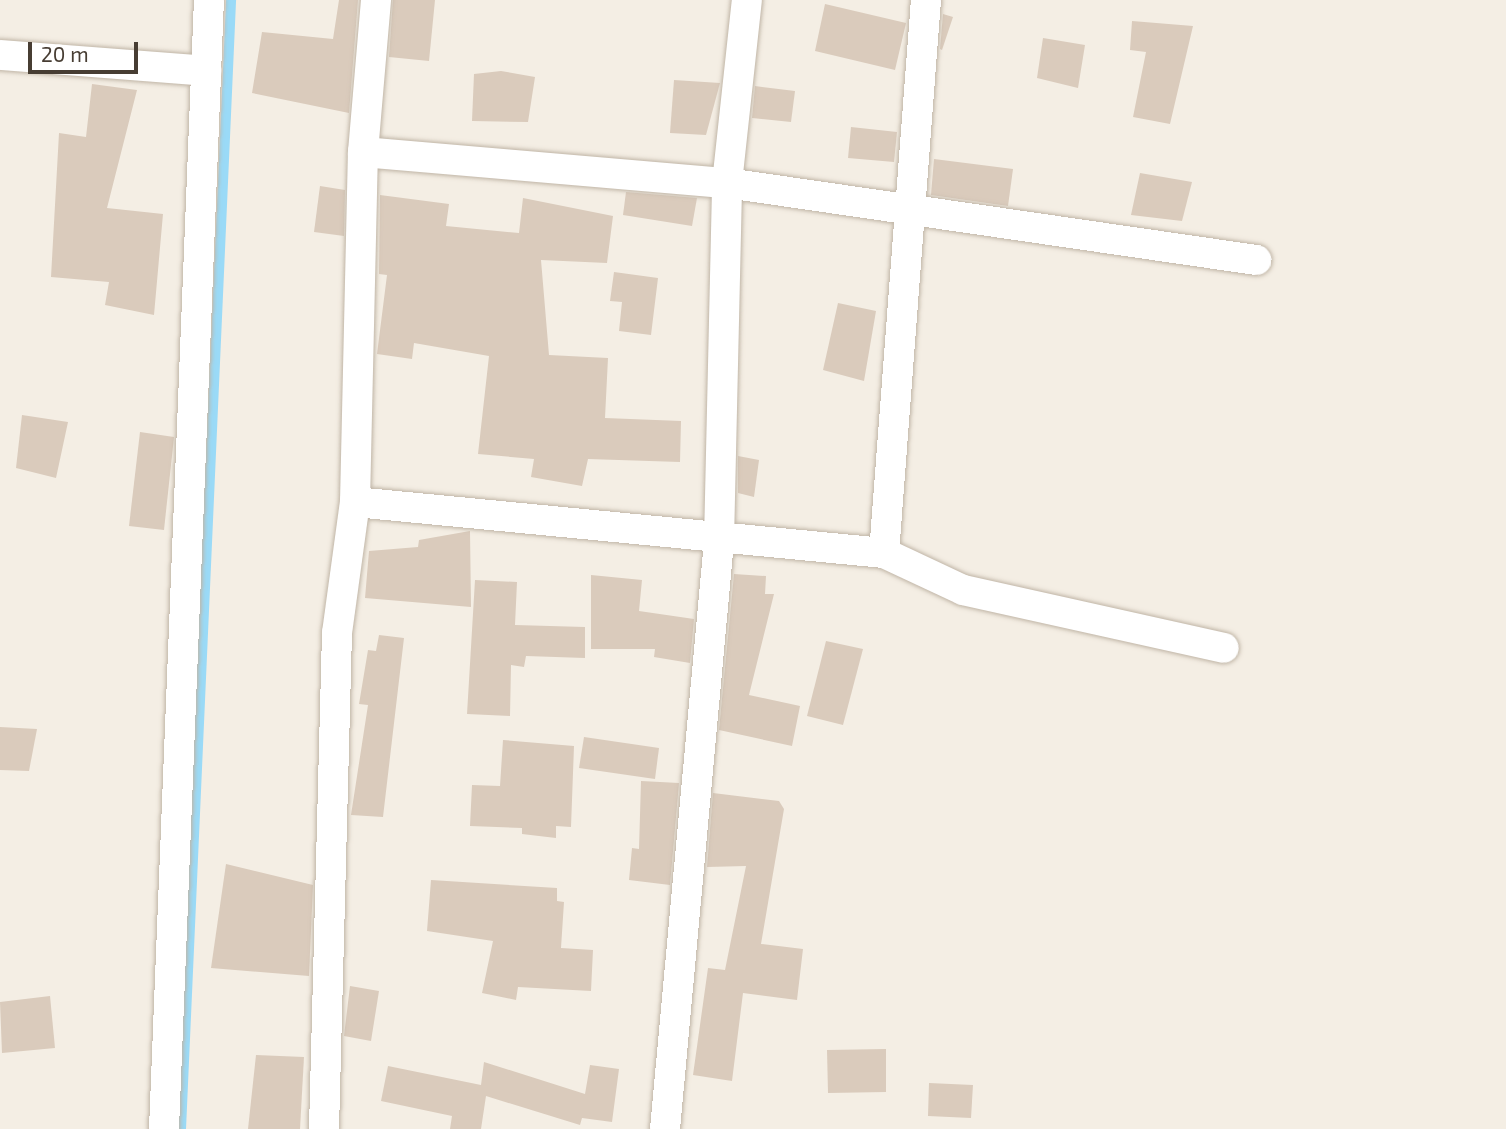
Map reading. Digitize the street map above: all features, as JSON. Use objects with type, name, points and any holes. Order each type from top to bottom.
[{"type":"street","points":[[164,1129],[209,0]]},
{"type":"street","points":[[324,1129],[337,634],[355,502],[363,152],[376,0]]},
{"type":"street","points":[[665,1129],[719,541],[727,183],[747,0]]},
{"type":"street","points":[[884,553],[914,214],[926,0]]},
{"type":"street","points":[[0,55],[206,71]]},
{"type":"street","points":[[363,152],[727,183],[914,214],[1256,260]]},
{"type":"street","points":[[355,502],[719,541],[884,553],[962,590],[1224,648]]},
{"type":"building","points":[[339,0],[358,0],[349,113],[252,93],[262,32],[333,39]]},
{"type":"building","points":[[393,0],[435,0],[429,61],[389,57]]},
{"type":"building","points":[[825,4],[906,23],[895,70],[815,51]]},
{"type":"building","points":[[943,14],[953,17],[942,50],[940,49]]},
{"type":"building","points":[[1132,21],[1193,26],[1170,124],[1133,117],[1146,52],[1130,50]]},
{"type":"building","points":[[1043,38],[1085,45],[1078,88],[1037,78]]},
{"type":"building","points":[[501,71],[535,77],[528,122],[472,121],[474,74]]},
{"type":"building","points":[[674,80],[720,83],[706,135],[670,133]]},
{"type":"building","points":[[92,84],[137,90],[107,208],[163,214],[154,315],[105,305],[109,282],[51,277],[59,133],[86,137]]},
{"type":"building","points":[[755,86],[795,91],[791,122],[752,118]]},
{"type":"building","points":[[851,127],[897,132],[894,162],[848,158]]},
{"type":"building","points":[[934,159],[1013,169],[1008,206],[931,195]]},
{"type":"building","points":[[1140,173],[1192,182],[1182,221],[1131,215]]},
{"type":"building","points":[[320,186],[345,190],[344,236],[314,232]]},
{"type":"building","points":[[626,192],[697,198],[692,226],[623,215]]},
{"type":"building","points":[[380,195],[449,204],[446,226],[519,233],[523,198],[613,216],[607,263],[541,260],[549,355],[608,358],[605,418],[681,421],[680,462],[588,459],[582,486],[531,477],[534,459],[478,454],[489,356],[414,343],[412,359],[377,354],[387,275],[379,274]]},
{"type":"building","points":[[614,272],[658,278],[651,335],[619,331],[622,302],[610,301]]},
{"type":"building","points":[[838,303],[876,311],[864,381],[823,370]]},
{"type":"building","points":[[22,415],[68,422],[56,478],[16,468]]},
{"type":"building","points":[[140,432],[174,437],[164,530],[129,526]]},
{"type":"building","points":[[738,456],[759,460],[754,497],[738,493]]},
{"type":"building","points":[[470,531],[471,607],[365,598],[369,551],[418,547],[419,540]]},
{"type":"building","points":[[734,574],[766,576],[765,594],[774,594],[749,695],[800,706],[792,746],[719,730]]},
{"type":"building","points":[[591,575],[642,580],[639,611],[694,619],[690,663],[654,657],[655,649],[591,649]]},
{"type":"building","points":[[475,580],[517,582],[515,625],[585,627],[585,658],[526,656],[524,667],[511,665],[510,716],[467,714]]},
{"type":"building","points":[[379,635],[404,638],[383,817],[351,815],[368,705],[359,704],[368,650],[376,651]]},
{"type":"building","points":[[826,641],[863,649],[843,725],[807,716]]},
{"type":"building","points":[[0,727],[37,729],[29,771],[0,770]]},
{"type":"building","points":[[584,737],[659,748],[655,779],[579,768]]},
{"type":"building","points":[[503,740],[574,746],[571,827],[556,826],[556,838],[522,834],[522,828],[470,826],[472,785],[500,786]]},
{"type":"building","points":[[641,781],[679,783],[670,885],[629,880],[632,848],[639,849]]},
{"type":"building","points":[[713,793],[779,801],[784,809],[761,944],[803,949],[797,1000],[743,993],[732,1081],[693,1075],[708,968],[725,970],[746,866],[707,867]]},
{"type":"building","points":[[226,864],[313,885],[309,976],[211,968]]},
{"type":"building","points":[[431,880],[557,888],[557,901],[564,902],[561,948],[593,950],[591,991],[518,987],[516,1000],[482,993],[493,941],[427,931]]},
{"type":"building","points":[[350,986],[379,991],[371,1041],[344,1036]]},
{"type":"building","points":[[50,996],[55,1048],[2,1053],[0,1002]]},
{"type":"building","points":[[886,1049],[886,1092],[828,1093],[827,1050]]},
{"type":"building","points":[[256,1055],[304,1057],[300,1129],[248,1129]]},
{"type":"building","points":[[484,1062],[585,1094],[590,1065],[619,1069],[612,1122],[582,1118],[580,1125],[486,1096],[481,1129],[450,1129],[452,1116],[381,1101],[388,1066],[481,1085]]},
{"type":"building","points":[[929,1083],[973,1085],[971,1118],[928,1116]]},
{"type":"waterway","points":[[181,1129],[231,0]]}]
